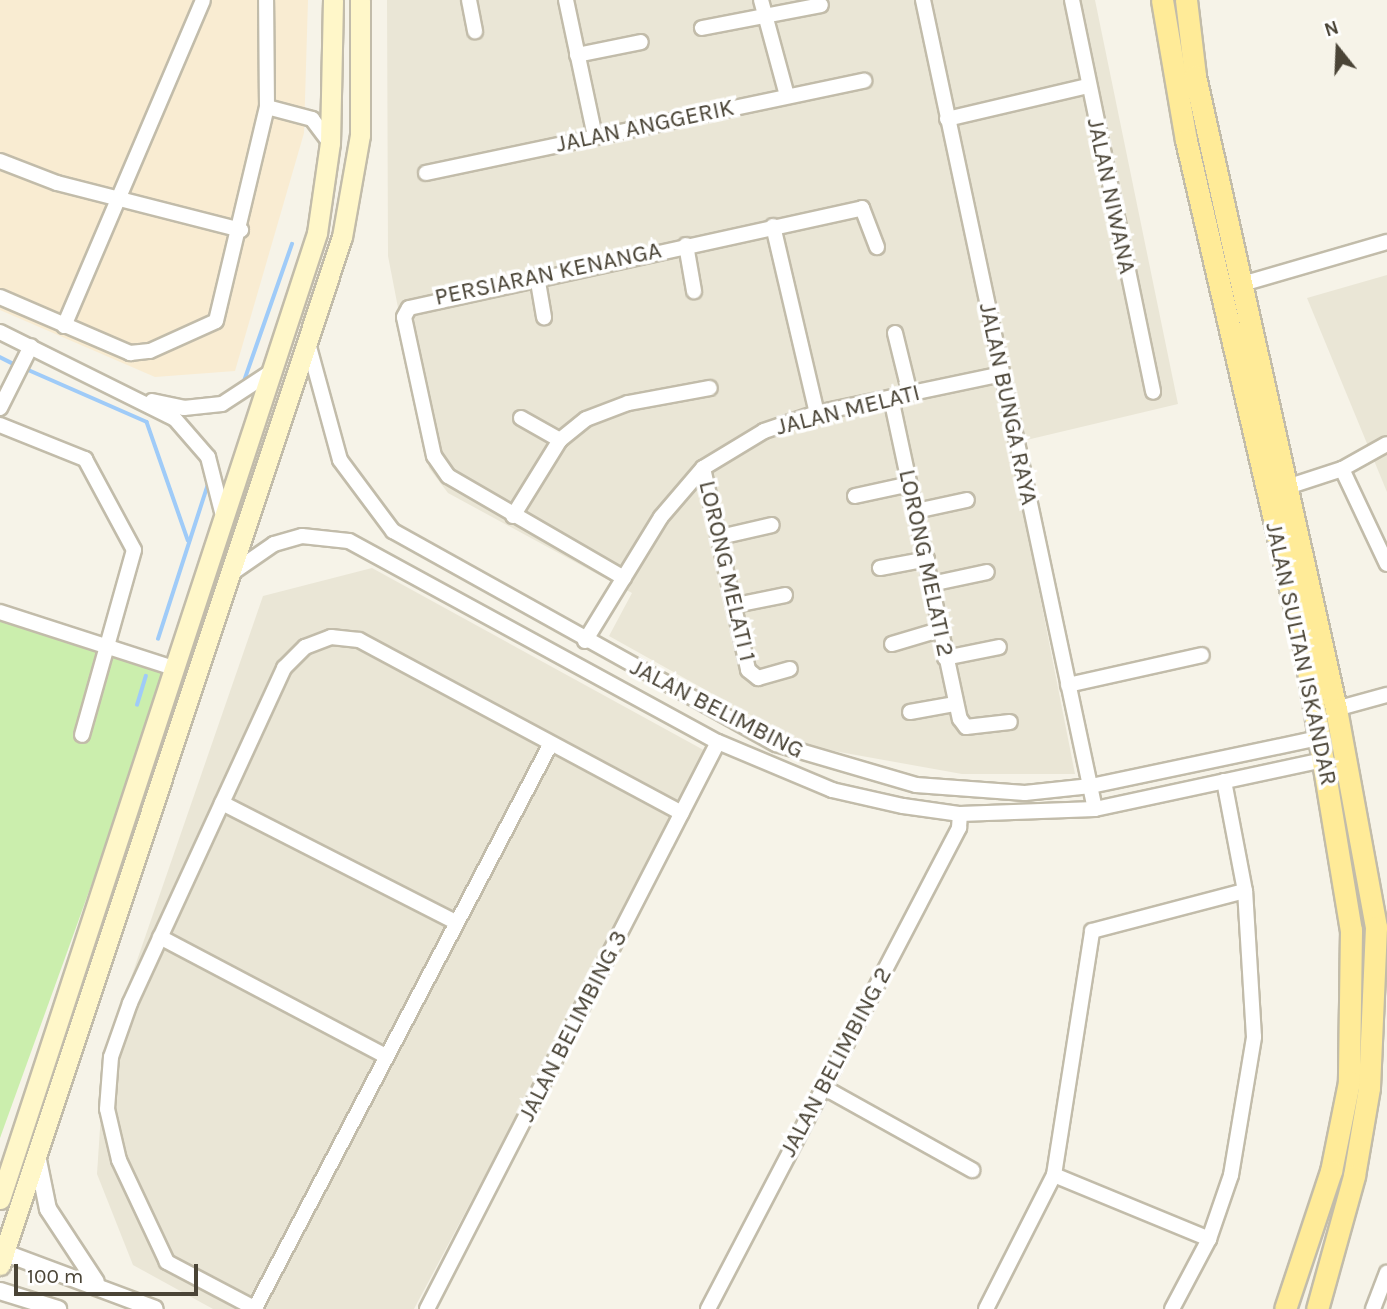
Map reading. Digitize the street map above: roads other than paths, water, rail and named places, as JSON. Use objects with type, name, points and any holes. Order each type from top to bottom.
[{"type":"main road","points":[[0,1199],[15,1161],[170,667],[222,512],[281,356],[317,233],[330,143],[333,0]]},
{"type":"main road","points":[[1,1256],[38,1154],[342,237],[360,135],[360,0]]},
{"type":"main road","name":"JALAN SULTAN ISKANDAR","points":[[1162,0],[1186,140],[1305,653],[1351,930],[1349,1082],[1331,1171],[1285,1309]]},
{"type":"main road","name":"JALAN SULTAN ISKANDAR","points":[[1186,0],[1195,76],[1336,709],[1376,927],[1374,1002],[1354,1176],[1317,1309]]},
{"type":"street","points":[[64,326],[114,199],[203,0]]},
{"type":"street","points":[[0,297],[64,326],[139,354],[206,329],[216,321],[242,230],[267,107],[267,0]]},
{"type":"street","points":[[469,0],[475,31]]},
{"type":"street","points":[[566,0],[595,136]]},
{"type":"street","name":"JALAN BUNGA RAYA","points":[[923,0],[1095,809]]},
{"type":"street","name":"JALAN NIWANA","points":[[1072,0],[1153,392]]},
{"type":"street","points":[[702,28],[763,7],[821,5]]},
{"type":"street","points":[[763,7],[787,96]]},
{"type":"street","points":[[577,55],[640,42]]},
{"type":"street","name":"JALAN ANGGERIK","points":[[426,173],[864,81]]},
{"type":"street","points":[[947,119],[1088,86]]},
{"type":"street","points":[[267,107],[312,119],[330,143]]},
{"type":"street","points":[[0,161],[114,199],[242,230]]},
{"type":"street","name":"PERSIARAN KENANGA","points":[[624,578],[465,491],[434,456],[404,317],[419,301],[862,208],[877,247]]},
{"type":"street","points":[[773,226],[817,413]]},
{"type":"street","points":[[1242,284],[1387,242]]},
{"type":"street","points":[[686,245],[694,291]]},
{"type":"street","points":[[537,276],[544,317]]},
{"type":"street","points":[[0,332],[144,399],[193,435],[219,485],[222,512]]},
{"type":"street","points":[[895,334],[910,394]]},
{"type":"street","name":"JALAN BELIMBING","points":[[308,341],[340,460],[393,531],[585,641],[776,744],[848,769],[955,792],[1091,786],[1319,738]]},
{"type":"street","points":[[0,408],[31,346]]},
{"type":"street","points":[[144,399],[184,408],[222,404],[261,383],[281,356]]},
{"type":"street","name":"JALAN MELATI","points":[[585,641],[662,517],[704,468],[764,431],[817,413],[1002,374]]},
{"type":"street","points":[[513,516],[560,440],[605,410],[710,388]]},
{"type":"street","name":"LORONG MELATI 2","points":[[891,398],[927,559],[955,704],[966,727],[1010,722]]},
{"type":"street","points":[[521,418],[560,440]]},
{"type":"street","points":[[0,425],[85,459],[134,550],[109,647],[82,735]]},
{"type":"street","points":[[1287,487],[1342,470],[1387,444]]},
{"type":"street","name":"LORONG MELATI 1","points":[[704,468],[753,677],[790,669]]},
{"type":"street","points":[[1342,470],[1387,564]]},
{"type":"street","points":[[855,496],[910,484]]},
{"type":"street","points":[[916,511],[967,500]]},
{"type":"street","points":[[720,537],[772,524]]},
{"type":"street","name":"JALAN BELIMBING","points":[[232,573],[275,544],[302,536],[349,541],[718,742],[832,790],[960,814],[1095,809],[1324,760]]},
{"type":"street","points":[[880,568],[927,559]]},
{"type":"street","points":[[931,584],[987,572]]},
{"type":"street","points":[[736,605],[785,595]]},
{"type":"street","points":[[0,612],[170,667]]},
{"type":"street","points":[[892,644],[939,630]]},
{"type":"street","points":[[549,747],[454,921],[255,1309],[167,1262],[119,1160],[107,1109],[111,1057],[160,937],[284,668],[305,647],[331,637],[359,639],[549,747],[682,813]]},
{"type":"street","points":[[945,658],[999,647]]},
{"type":"street","points":[[1068,685],[1202,655]]},
{"type":"street","points":[[1336,709],[1387,695]]},
{"type":"street","points":[[910,712],[955,704]]},
{"type":"street","name":"JALAN BELIMBING 3","points":[[427,1309],[718,742]]},
{"type":"street","points":[[1172,1309],[1209,1239],[1231,1175],[1254,1037],[1245,891],[1224,781]]},
{"type":"street","points":[[222,803],[454,921]]},
{"type":"street","name":"JALAN BELIMBING 2","points":[[710,1308],[959,828],[960,814]]},
{"type":"street","points":[[986,1309],[1054,1175],[1092,931],[1245,891]]},
{"type":"street","points":[[160,937],[386,1056]]},
{"type":"street","points":[[1374,1002],[1387,982]]},
{"type":"street","points":[[823,1087],[972,1170]]},
{"type":"street","points":[[38,1154],[48,1209],[98,1284]]},
{"type":"street","points":[[0,1181],[15,1161]]},
{"type":"street","points":[[1054,1175],[1209,1239]]},
{"type":"street","points":[[1,1256],[98,1284],[155,1309]]},
{"type":"street","points":[[1373,1309],[1387,1273]]},
{"type":"street","points":[[0,1291],[58,1309]]},
{"type":"waterway","points":[[243,384],[292,244]]},
{"type":"waterway","points":[[0,357],[16,365]]},
{"type":"waterway","points":[[24,368],[147,422],[188,540]]},
{"type":"waterway","points":[[158,639],[208,484]]},
{"type":"waterway","points":[[137,705],[146,676]]}]
